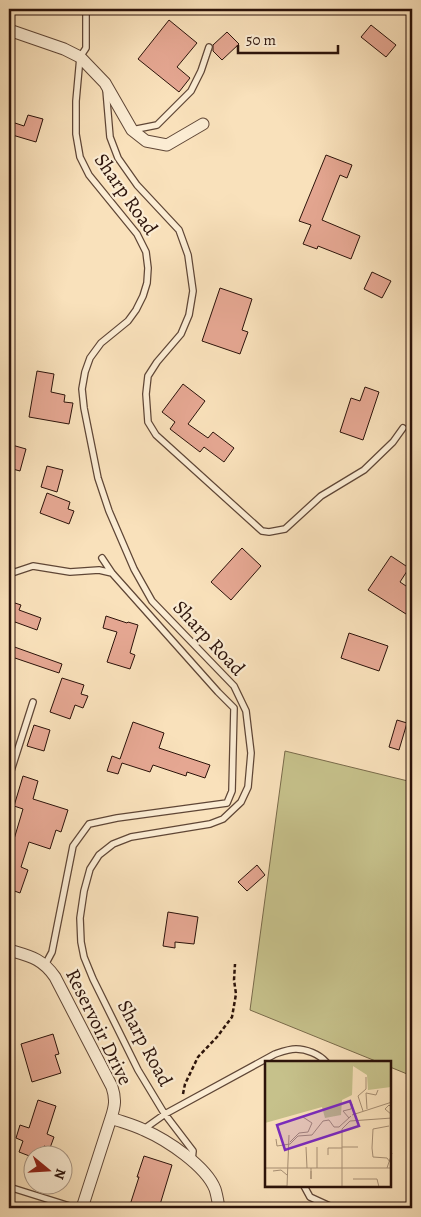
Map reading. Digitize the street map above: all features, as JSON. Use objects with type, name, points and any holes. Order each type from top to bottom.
[{"type":"street","points":[[9,30],[64,49],[80,57],[105,83],[132,130],[146,141],[167,145],[203,124]]},
{"type":"street","name":"Reservoir Drive","points":[[9,950],[32,957],[49,968],[112,1086],[115,1096],[115,1105],[82,1208]]},
{"type":"street","points":[[111,1118],[144,1129],[192,1160],[215,1188],[219,1208]]},
{"type":"lane","name":"Sharp Road","points":[[86,9],[86,48],[80,57],[76,101],[76,134],[80,157],[89,175],[137,234],[146,252],[148,268],[144,296],[136,310],[128,321],[101,343],[90,358],[85,372],[82,389],[84,408],[98,478],[109,511],[134,569],[152,601],[234,686],[246,712],[251,753],[248,787],[241,802],[223,819],[210,824],[131,837],[113,844],[99,855],[90,869],[80,918],[84,957],[138,1070],[165,1114],[193,1151],[192,1160]]},
{"type":"lane","points":[[132,130],[157,124],[191,91],[202,71],[209,47]]},
{"type":"lane","points":[[105,83],[110,137],[118,158],[137,185],[179,230],[188,255],[192,282],[193,291],[189,315],[181,334],[157,362],[148,376],[146,394],[148,422],[156,435],[262,531],[269,532],[285,529],[322,496],[364,470],[393,442],[403,428]]},
{"type":"lane","points":[[45,965],[52,952],[73,846],[89,824],[117,818],[226,804],[232,791],[234,708],[112,574],[102,558]]},
{"type":"lane","points":[[9,574],[34,566],[70,572],[99,570],[112,574]]},
{"type":"lane","points":[[9,777],[33,702]]},
{"type":"lane","points":[[144,1129],[165,1114],[275,1054],[295,1049],[314,1053],[325,1061]]},
{"type":"lane","points":[[9,1187],[76,1208]]},
{"type":"lane","points":[[305,1187],[310,1197],[334,1208]]},
{"type":"path","points":[[181,1105],[185,1084],[198,1057],[217,1037],[232,1017],[236,994],[234,980],[235,964]]},
{"type":"shaded area","points":[[285,751],[412,782],[412,1076],[391,1067],[391,1061],[376,1061],[250,1010]]},
{"type":"building","points":[[169,20],[197,43],[177,67],[190,78],[179,92],[138,59]]},
{"type":"building","points":[[371,25],[396,45],[386,57],[361,37]]},
{"type":"building","points":[[227,32],[239,44],[222,60],[213,51],[213,45]]},
{"type":"building","points":[[28,115],[43,119],[36,142],[9,134],[9,121],[24,126]]},
{"type":"building","points":[[326,155],[352,165],[347,178],[340,175],[322,220],[360,236],[351,259],[318,246],[317,249],[303,244],[311,225],[299,221]]},
{"type":"building","points":[[372,272],[391,281],[382,298],[364,289]]},
{"type":"building","points":[[220,288],[252,299],[242,330],[248,332],[240,354],[202,341]]},
{"type":"building","points":[[37,371],[54,374],[51,392],[65,395],[64,402],[73,403],[69,424],[29,417]]},
{"type":"building","points":[[183,384],[205,401],[188,424],[208,438],[213,432],[234,448],[224,462],[204,447],[200,452],[170,429],[175,422],[162,412]]},
{"type":"building","points":[[365,387],[379,392],[363,440],[340,432],[351,398],[360,401]]},
{"type":"building","points":[[12,445],[26,449],[20,471],[9,468],[9,456]]},
{"type":"building","points":[[47,466],[63,470],[57,492],[41,487]]},
{"type":"building","points":[[47,493],[70,502],[68,509],[74,511],[69,524],[40,513]]},
{"type":"building","points":[[242,548],[261,566],[231,600],[211,582]]},
{"type":"building","points":[[391,556],[409,568],[400,582],[412,590],[412,605],[406,614],[368,590]]},
{"type":"building","points":[[9,601],[21,605],[19,610],[41,618],[37,630],[15,622],[9,635]]},
{"type":"building","points":[[106,616],[138,625],[130,653],[135,655],[130,669],[107,662],[117,632],[103,628]]},
{"type":"building","points":[[349,633],[388,646],[379,671],[341,658]]},
{"type":"building","points":[[9,645],[62,664],[59,673],[9,656]]},
{"type":"building","points":[[62,678],[84,685],[81,694],[88,696],[83,708],[75,705],[70,719],[50,712]]},
{"type":"building","points":[[397,720],[407,723],[399,750],[389,747]]},
{"type":"building","points":[[133,722],[164,733],[159,748],[210,765],[205,778],[187,772],[186,776],[153,765],[150,772],[122,763],[118,774],[107,771],[112,756],[120,759]]},
{"type":"building","points":[[34,725],[50,730],[44,751],[27,746]]},
{"type":"building","points":[[23,776],[38,781],[33,799],[68,810],[61,832],[56,830],[50,849],[29,842],[21,867],[28,870],[20,893],[9,889],[9,856],[23,809],[14,806]]},
{"type":"building","points":[[257,865],[265,875],[247,891],[238,882]]},
{"type":"building","points":[[168,912],[198,917],[194,944],[175,942],[175,948],[163,946]]},
{"type":"building","points":[[53,1034],[59,1054],[55,1055],[61,1073],[32,1082],[21,1044]]},
{"type":"building","points":[[38,1100],[56,1106],[47,1134],[54,1137],[51,1144],[22,1144],[22,1153],[19,1152],[23,1141],[16,1138],[20,1125],[29,1128]]},
{"type":"building","points":[[144,1156],[172,1165],[159,1208],[129,1208],[139,1177],[137,1177]]}]
